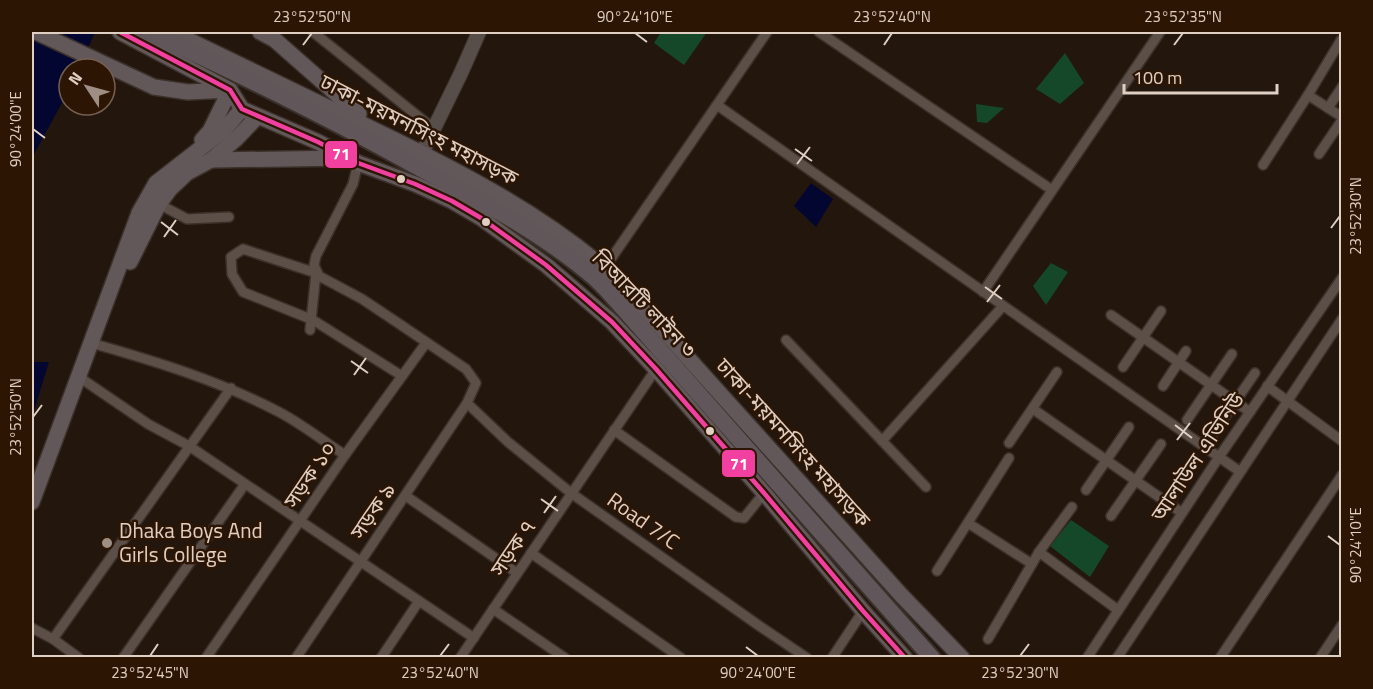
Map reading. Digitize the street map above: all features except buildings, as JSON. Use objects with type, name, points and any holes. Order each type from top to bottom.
[{"type":"highway","points":[[36,32],[154,87],[188,92],[230,90]]},
{"type":"highway","points":[[120,32],[230,90],[242,109],[257,117],[452,201],[510,238],[546,265],[612,322],[656,369],[905,657]]},
{"type":"highway","name":"বিআরটি লাইন ৩","points":[[149,32],[241,75],[372,142],[513,220],[560,250],[597,280],[630,316],[932,657]]},
{"type":"highway","name":"ঢাকা-ময়মনসিংহ মহাসড়ক","points":[[172,32],[334,108],[422,153],[523,209],[572,242],[604,269],[644,309],[903,596],[962,657]]},
{"type":"highway","points":[[260,32],[283,47],[382,133]]},
{"type":"highway","points":[[188,156],[210,132],[230,90]]},
{"type":"highway","points":[[32,502],[139,213],[156,183],[224,130],[242,109]]},
{"type":"highway","points":[[91,343],[159,204],[170,189],[187,173],[211,160],[257,117]]},
{"type":"highway","points":[[211,160],[354,160]]},
{"type":"main road","points":[[422,153],[479,32]]},
{"type":"street","points":[[313,32],[434,129]]},
{"type":"street","points":[[604,269],[767,32]]},
{"type":"street","points":[[819,32],[1052,190]]},
{"type":"street","points":[[983,292],[1160,32]]},
{"type":"street","points":[[1263,165],[1341,40]]},
{"type":"street","points":[[1328,108],[1341,87]]},
{"type":"street","points":[[1308,95],[1341,118],[1319,154]]},
{"type":"street","points":[[717,105],[1239,471]]},
{"type":"street","points":[[310,330],[316,256],[353,184],[354,160]]},
{"type":"street","points":[[159,204],[187,219],[230,217]]},
{"type":"street","points":[[402,376],[312,320],[243,292],[232,274],[231,257],[243,249],[316,273],[324,280],[362,299],[426,343]]},
{"type":"street","name":"আলাউল এভিনিউ","points":[[1087,657],[1341,278]]},
{"type":"street","points":[[882,441],[1003,306]]},
{"type":"street","points":[[1123,367],[1161,311]]},
{"type":"street","points":[[1110,315],[1250,412]]},
{"type":"street","points":[[1117,657],[1341,319]]},
{"type":"street","points":[[786,340],[926,487]]},
{"type":"street","points":[[91,343],[231,388],[282,413],[345,454]]},
{"type":"street","name":"সড়ক ১০","points":[[206,657],[345,454],[426,343]]},
{"type":"street","name":"সড়ক ৯","points":[[296,657],[467,403],[476,382],[466,369],[426,343]]},
{"type":"street","points":[[1163,386],[1186,351]]},
{"type":"street","points":[[1187,420],[1232,354]]},
{"type":"street","name":"সড়ক ৭","points":[[460,657],[656,369]]},
{"type":"street","points":[[1009,443],[1058,372]]},
{"type":"street","points":[[1213,434],[1255,373]]},
{"type":"street","points":[[79,376],[148,424],[189,446],[474,638]]},
{"type":"street","points":[[1267,386],[1341,441]]},
{"type":"street","points":[[53,639],[231,388]]},
{"type":"street","name":"Road 7/C","points":[[467,403],[508,442],[571,493],[807,657]]},
{"type":"street","points":[[1033,409],[1182,513]]},
{"type":"street","points":[[1086,490],[1129,427]]},
{"type":"street","points":[[614,430],[736,517],[744,518],[764,493]]},
{"type":"street","points":[[1111,516],[1161,444]]},
{"type":"street","points":[[936,571],[1009,458]]},
{"type":"street","points":[[1220,657],[1341,475]]},
{"type":"street","points":[[123,657],[245,484]]},
{"type":"street","points":[[406,496],[517,573]]},
{"type":"street","points":[[988,639],[1039,552],[1072,507]]},
{"type":"street","points":[[968,524],[1032,564]]},
{"type":"street","points":[[1039,552],[1118,610]]},
{"type":"street","points":[[531,553],[681,657]]},
{"type":"street","points":[[381,657],[419,601]]},
{"type":"street","points":[[493,609],[565,657]]},
{"type":"street","points":[[832,657],[863,611]]},
{"type":"street","points":[[1320,657],[1341,625]]},
{"type":"street","points":[[32,628],[79,657]]},
{"type":"green space","points":[[661,32],[707,32],[684,65],[654,43]]},
{"type":"green space","points":[[1065,53],[1084,83],[1060,104],[1036,89]]},
{"type":"green space","points":[[976,104],[1004,108],[987,123],[977,122]]},
{"type":"green space","points":[[1051,263],[1068,272],[1046,305],[1033,286]]},
{"type":"green space","points":[[1071,520],[1109,546],[1090,577],[1050,546]]},
{"type":"water","points":[[32,32],[95,32],[84,57],[57,57],[57,112],[32,158]]},
{"type":"water","points":[[811,183],[833,199],[816,227],[794,206]]},
{"type":"water","points":[[32,362],[49,362],[32,417]]},
{"type":"transit line","name":"71","points":[[120,32],[230,90],[242,109],[318,142],[358,163],[415,184],[452,201],[481,218],[546,265],[612,322],[656,369],[905,658]]},
{"type":"place","name":"Dhaka Boys And Girls College","points":[[107,543]]}]
